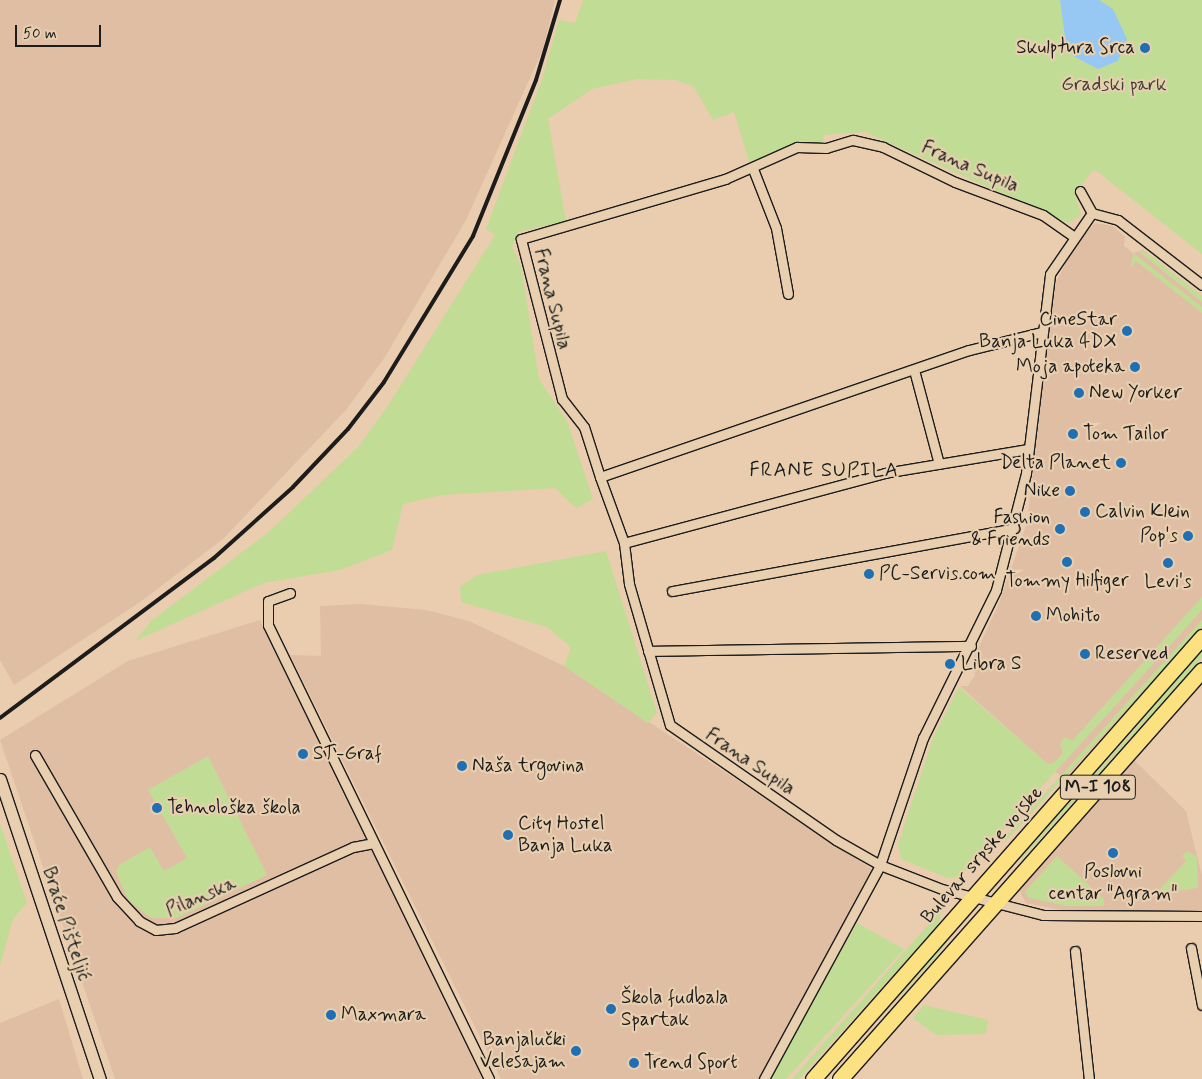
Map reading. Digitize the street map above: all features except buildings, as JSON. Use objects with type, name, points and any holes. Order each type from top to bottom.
[{"type":"main road","name":"Bulevar srpske vojske","points":[[813,1079],[971,897],[1202,637]]},
{"type":"main road","name":"M-I 108","points":[[840,1079],[1202,670]]},
{"type":"street","name":"Frana Supila","points":[[1074,236],[1043,216],[868,142],[797,147],[753,169],[521,239],[562,399],[584,427],[624,543],[629,584],[670,725],[836,840],[880,865],[971,897],[1065,918],[1202,916]]},
{"type":"street","points":[[753,169],[776,228],[788,294]]},
{"type":"street","points":[[1080,191],[1092,214],[1118,220],[1202,285]]},
{"type":"street","points":[[764,1079],[880,865],[923,738],[971,646],[996,590],[1014,528],[1028,449],[1041,332],[1050,274],[1074,236],[1092,214]]},
{"type":"street","points":[[600,477],[914,370],[1041,332]]},
{"type":"street","points":[[914,370],[938,464]]},
{"type":"street","points":[[624,543],[885,473],[1028,449]]},
{"type":"street","points":[[672,591],[1014,528]]},
{"type":"street","points":[[290,593],[268,601],[268,625],[489,1079]]},
{"type":"street","points":[[648,651],[971,646]]},
{"type":"street","name":"Pilanska","points":[[35,755],[118,897],[139,921],[156,930],[175,928],[353,848],[374,843]]},
{"type":"street","name":"Braće Pišteljić","points":[[0,779],[100,1079]]},
{"type":"street","points":[[1191,948],[1202,1005]]},
{"type":"street","points":[[1076,951],[1089,1079]]},
{"type":"shaded area","points":[[0,0],[555,0],[543,49],[466,220],[385,357],[346,410],[224,538],[143,600],[14,685],[0,660]]},
{"type":"shaded area","name":"Delta Planet","points":[[1095,223],[1113,226],[1125,237],[1124,246],[1133,253],[1143,250],[1202,296],[1202,627],[1064,779],[960,686],[968,686],[975,675],[972,661],[998,606],[1027,523],[1054,286],[1074,247]]},
{"type":"shaded area","points":[[360,604],[426,610],[469,621],[564,666],[872,869],[762,1079],[501,1079],[290,655],[321,656],[320,606]]},
{"type":"shaded area","points":[[260,620],[352,803],[483,1079],[115,1079],[0,740],[128,661]]},
{"type":"shaded area","points":[[1131,757],[1186,811],[1202,876],[1202,912],[1080,914],[1026,903],[1018,888]]},
{"type":"shaded area","points":[[59,999],[83,1079],[0,1079],[0,1023]]},
{"type":"green space","name":"Gradski park","points":[[583,0],[1202,0],[1202,254],[1094,169],[1075,194],[1081,215],[1068,223],[865,132],[824,135],[823,144],[798,144],[750,165],[734,112],[713,120],[694,87],[676,80],[637,79],[592,89],[548,119],[566,221],[518,232],[512,247],[521,266],[539,379],[567,421],[593,499],[576,508],[555,488],[442,495],[403,504],[392,550],[340,570],[264,583],[135,641],[151,621],[270,531],[359,446],[389,404],[495,235],[486,229],[542,79],[559,20],[575,23]]},
{"type":"green space","points":[[1137,250],[1149,254],[1202,296],[1202,302]]},
{"type":"green space","points":[[1133,253],[1202,307],[1202,313],[1136,261],[1131,267]]},
{"type":"green space","points":[[606,551],[657,713],[648,723],[564,666],[571,647],[547,627],[461,602],[460,587],[477,575]]},
{"type":"green space","points":[[1202,597],[1202,610],[960,877],[947,878],[901,859],[898,844],[933,738],[959,687],[1048,764],[1054,763],[1063,752],[1060,745],[1064,737],[1072,741]]},
{"type":"green space","points":[[1202,620],[1202,627],[1004,843],[1006,836]]},
{"type":"green space","points":[[1202,646],[1202,658],[1022,859],[1020,857],[1130,735]]},
{"type":"green space","points":[[208,756],[267,875],[177,918],[151,918],[128,900],[116,872],[119,865],[150,847],[164,871],[187,858],[148,790]]},
{"type":"green space","points":[[0,823],[27,903],[13,919],[0,966]]},
{"type":"green space","points":[[1187,851],[1197,857],[1198,888],[1161,893],[1159,890],[1186,861],[1182,856]]},
{"type":"green space","points":[[1057,856],[1104,899],[1104,906],[1066,906],[1029,898],[1025,892]]},
{"type":"green space","points":[[944,907],[937,926],[799,1079],[792,1079]]},
{"type":"green space","points":[[857,923],[904,949],[786,1079],[768,1079]]},
{"type":"green space","points":[[955,931],[937,956],[823,1079],[947,940]]},
{"type":"green space","points":[[924,1005],[988,1020],[986,1034],[936,1035],[913,1018]]},
{"type":"water","points":[[1060,0],[1099,0],[1113,9],[1127,39],[1118,61],[1098,69],[1073,56],[1066,45]]},
{"type":"railway","points":[[0,718],[214,558],[293,487],[348,429],[384,382],[473,236],[536,80],[560,0]]},
{"type":"place","name":"Skulptura Srca","points":[[1145,48]]},
{"type":"place","name":"CineStar Banja Luka 4DX","points":[[1127,331]]},
{"type":"place","name":"Moja apoteka","points":[[1135,367]]},
{"type":"place","name":"New Yorker","points":[[1079,393]]},
{"type":"place","name":"Tom Tailor","points":[[1073,434]]},
{"type":"place","name":"Delta Planet","points":[[1121,463]]},
{"type":"place","name":"Nike","points":[[1070,491]]},
{"type":"place","name":"Calvin Klein","points":[[1085,512]]},
{"type":"place","name":"Fashion & Friends","points":[[1060,529]]},
{"type":"place","name":"Pop's","points":[[1188,536]]},
{"type":"place","name":"Tommy Hilfiger","points":[[1067,562]]},
{"type":"place","name":"Levi's","points":[[1168,563]]},
{"type":"place","name":"PC-Servis.com","points":[[869,574]]},
{"type":"place","name":"Mohito","points":[[1036,616]]},
{"type":"place","name":"Reserved","points":[[1085,654]]},
{"type":"place","name":"Libra S","points":[[950,664]]},
{"type":"place","name":"ST-Graf","points":[[303,754]]},
{"type":"place","name":"Naša trgovina","points":[[462,766]]},
{"type":"place","name":"Tehnološka škola","points":[[157,808]]},
{"type":"place","name":"City Hostel Banja Luka","points":[[508,835]]},
{"type":"place","name":"Poslovni centar \"Agram\"","points":[[1113,853]]},
{"type":"place","name":"Škola fudbala Spartak","points":[[611,1009]]},
{"type":"place","name":"Maxmara","points":[[331,1015]]},
{"type":"place","name":"Banjalučki Velesajam","points":[[576,1051]]},
{"type":"place","name":"Trend Sport","points":[[634,1063]]},
{"type":"district","name":"FRANE SUPILA","points":[[824,470]]}]
